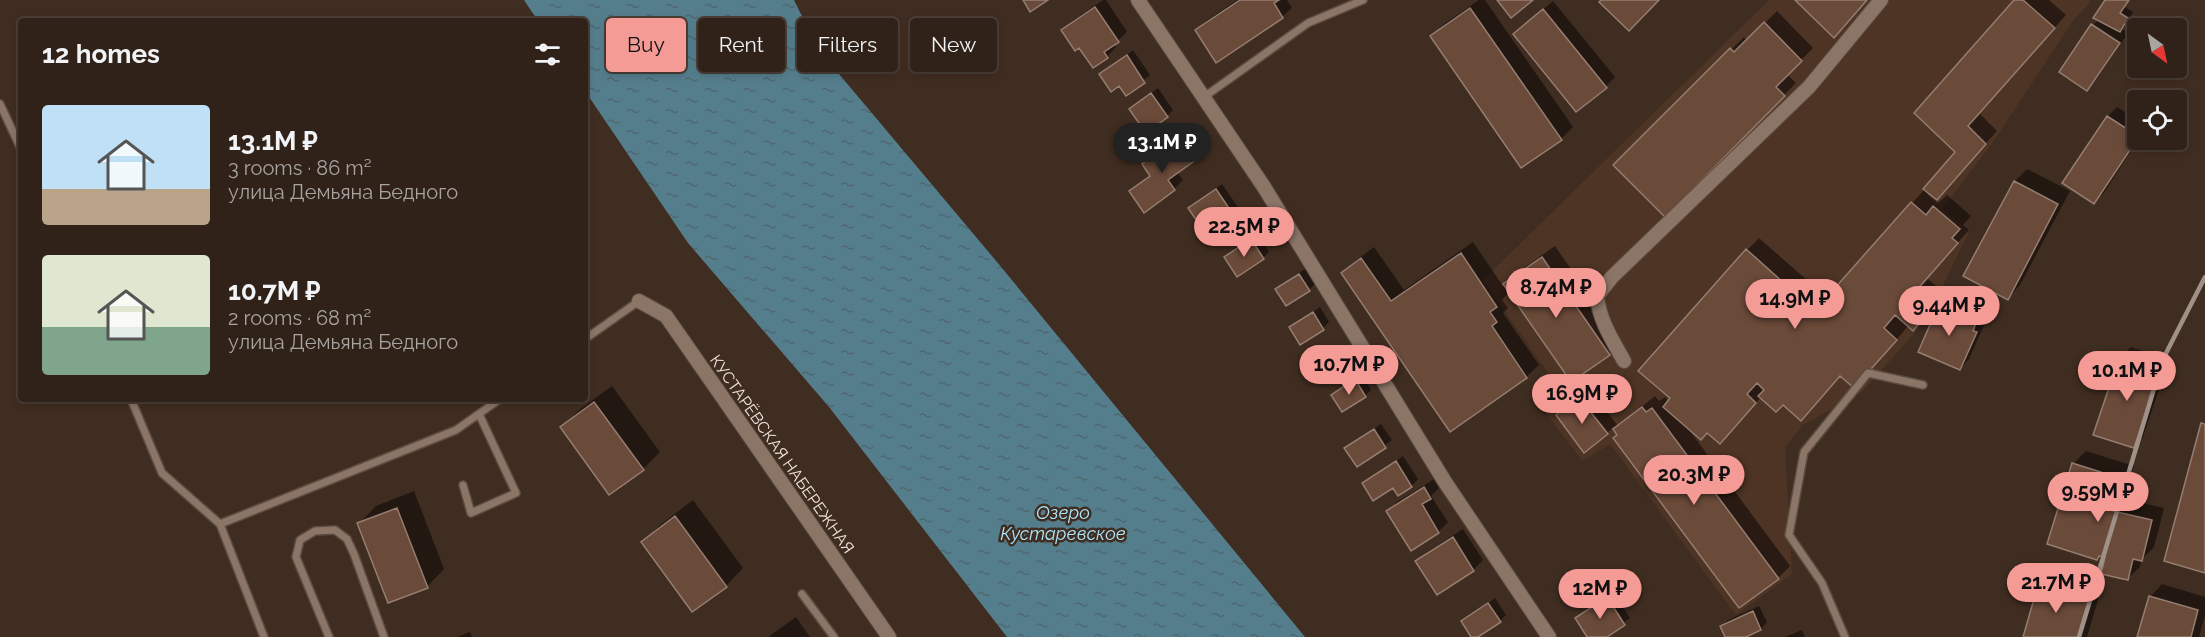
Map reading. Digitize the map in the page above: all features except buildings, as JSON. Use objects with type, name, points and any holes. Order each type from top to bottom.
[{"type":"street","points":[[1138,0],[1264,188],[1445,482],[1549,637]]},
{"type":"street","points":[[1624,362],[1598,308],[1597,296],[1612,277],[1809,87],[1881,0]]},
{"type":"street","name":"КУСТАРЁВСКАЯ НАБЕРЕЖНАЯ","points":[[639,301],[666,316],[889,637]]},
{"type":"lane","points":[[1204,97],[1308,23],[1363,0]]},
{"type":"lane","points":[[0,104],[18,142]]},
{"type":"lane","points":[[588,337],[639,301]]},
{"type":"lane","points":[[1845,637],[1822,583],[1789,535],[1804,452],[1868,373],[1923,385]]},
{"type":"lane","points":[[132,402],[162,473],[220,524],[264,637]]},
{"type":"lane","points":[[220,524],[456,430],[496,402]]},
{"type":"lane","points":[[463,486],[471,513],[516,492],[479,414]]},
{"type":"lane","points":[[329,637],[296,556],[300,540],[315,531],[335,530],[347,539],[384,637]]},
{"type":"lane","points":[[802,594],[834,637]]},
{"type":"shaded area","points":[[1769,0],[2092,0],[2073,21],[1991,145],[1942,209],[1969,232],[1944,283],[1934,311],[1862,392],[1803,425],[1785,447],[1792,574],[1736,615],[1610,444],[1582,461],[1537,401],[1556,384],[1483,280]]},
{"type":"water","name":"Озеро Кустаревское","points":[[524,0],[794,0],[803,18],[797,18],[797,72],[837,72],[997,262],[1305,637],[1007,637],[829,407],[688,243],[588,95],[588,18],[536,18]]},
{"type":"railway","points":[[2079,637],[2163,359],[2205,277]]}]
